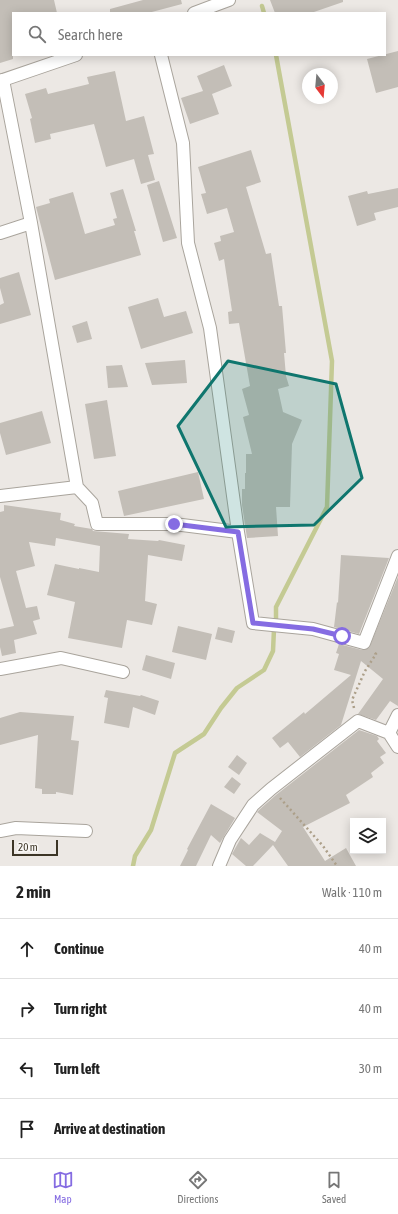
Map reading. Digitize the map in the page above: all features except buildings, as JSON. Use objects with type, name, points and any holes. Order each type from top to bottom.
[{"type":"street","points":[[197,12],[229,0]]},
{"type":"street","points":[[73,56],[2,81],[31,223],[78,487],[92,504],[97,524],[174,524],[238,532]]},
{"type":"street","points":[[161,56],[183,143],[188,243],[210,328],[238,532],[253,623],[313,629],[364,643],[398,556]]},
{"type":"street","points":[[0,233],[31,223]]},
{"type":"street","points":[[0,496],[78,487]]},
{"type":"street","points":[[0,669],[61,658],[123,672]]},
{"type":"street","points":[[389,733],[398,715]]},
{"type":"street","points":[[219,866],[230,840],[253,805],[271,788],[358,721],[389,733],[398,747]]},
{"type":"street","points":[[0,830],[16,828],[86,831]]},
{"type":"path","points":[[358,721],[352,700],[364,671],[376,654],[364,643]]},
{"type":"path","points":[[271,788],[323,846],[337,866]]},
{"type":"highlighted area","points":[[228,361],[336,384],[362,478],[314,525],[226,527],[178,426]]},
{"type":"waterway","points":[[262,6],[264,12]]},
{"type":"waterway","points":[[276,56],[332,361],[327,507],[276,607],[276,620]]},
{"type":"waterway","points":[[133,866],[135,856],[151,830],[175,753],[204,734],[221,708],[237,688],[264,670],[273,651],[274,629]]},
{"type":"route","points":[[174,524],[238,532],[253,623],[313,629],[342,636]]}]
